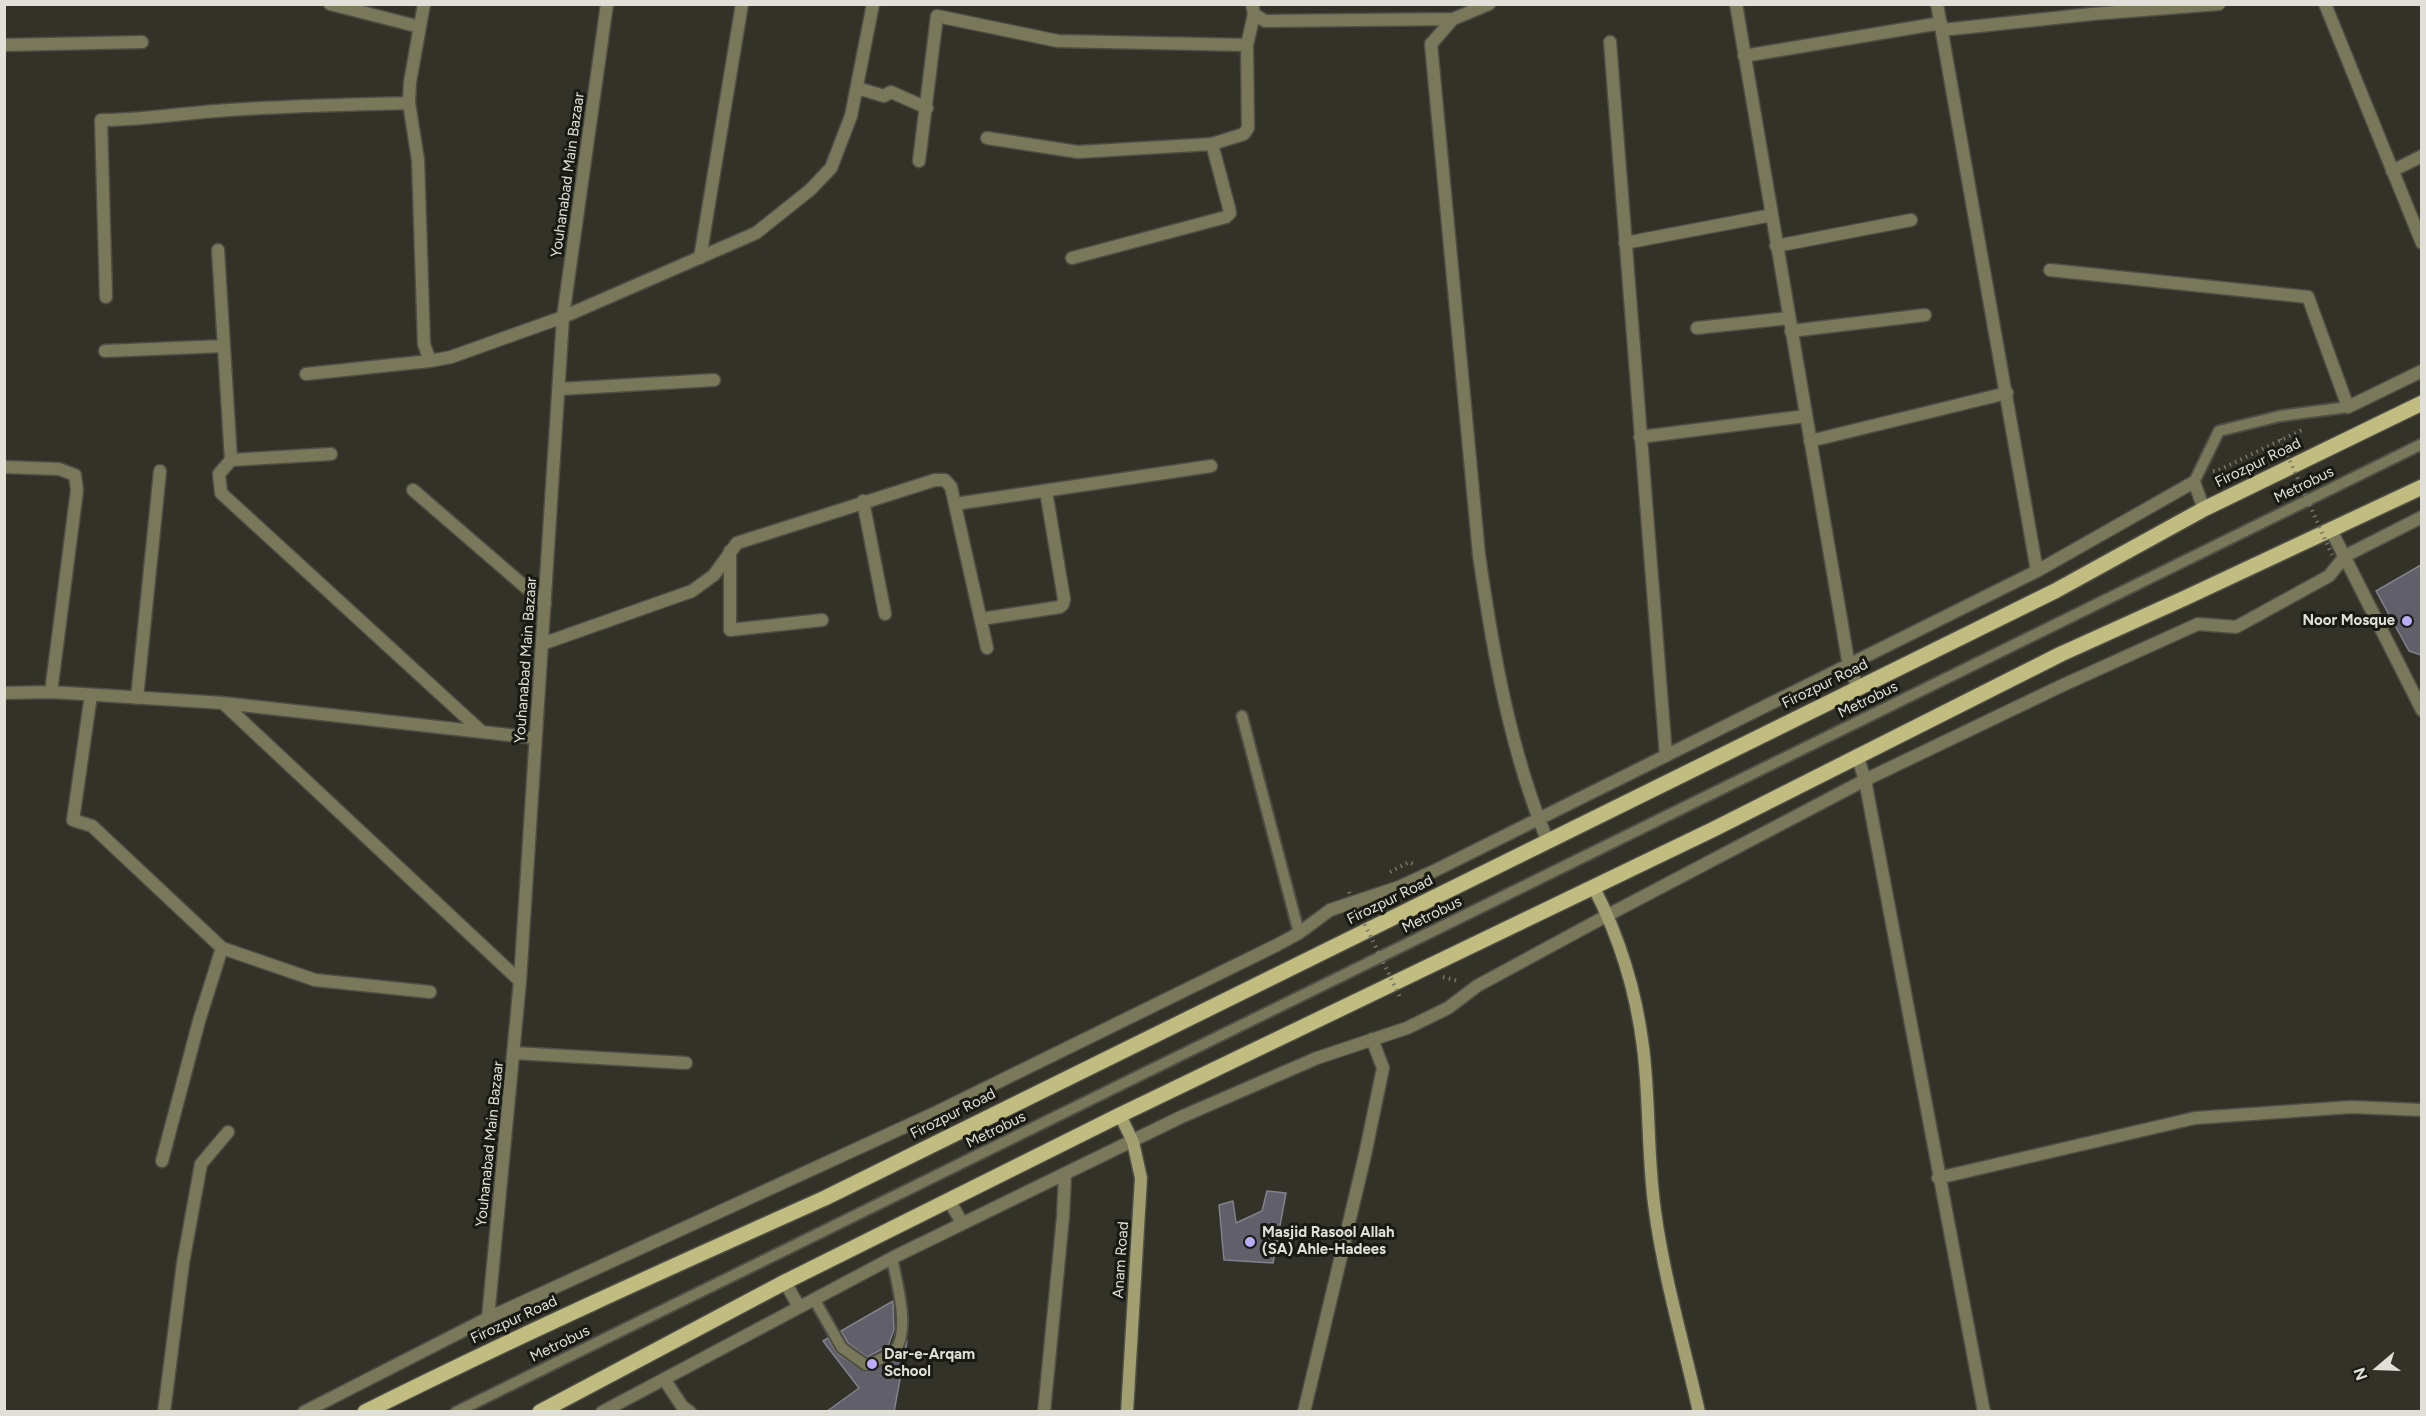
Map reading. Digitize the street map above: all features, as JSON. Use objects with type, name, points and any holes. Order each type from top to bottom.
[{"type":"main road","name":"Firozpur Road","points":[[365,1412],[607,1296],[825,1198],[2055,591],[2204,509],[2421,403]]},
{"type":"main road","points":[[540,1412],[785,1282],[1120,1115],[1714,829],[2061,654],[2421,487]]},
{"type":"street","points":[[330,4],[420,27]]},
{"type":"street","points":[[424,4],[410,82],[409,103],[418,159],[424,344],[430,361]]},
{"type":"street","name":"Youhanabad Main Bazaar","points":[[488,1318],[520,981],[563,317],[608,4]]},
{"type":"street","points":[[700,258],[742,4]]},
{"type":"street","points":[[306,374],[451,357],[563,317],[756,233],[810,190],[831,168],[851,116],[873,4]]},
{"type":"street","points":[[1253,9],[1265,21],[1453,19],[1489,4]]},
{"type":"street","points":[[1736,4],[1850,666],[1858,688]]},
{"type":"street","points":[[1937,4],[2037,571]]},
{"type":"street","points":[[1744,56],[1941,26],[1997,26],[2092,14],[2220,4]]},
{"type":"street","points":[[2325,4],[2421,243]]},
{"type":"street","points":[[987,138],[1078,152],[1212,144],[1244,134],[1248,128],[1247,45],[1253,9]]},
{"type":"street","points":[[919,161],[938,16],[1058,41],[1247,45]]},
{"type":"street","points":[[1453,19],[1431,44],[1479,555],[1485,600],[1509,723],[1538,819],[1548,842]]},
{"type":"street","points":[[4,45],[142,42]]},
{"type":"street","points":[[1610,42],[1666,756]]},
{"type":"street","points":[[857,88],[884,96],[891,92],[927,108]]},
{"type":"street","points":[[106,297],[101,120],[133,120],[272,107],[409,103]]},
{"type":"street","points":[[1072,258],[1226,217],[1230,213],[1212,144]]},
{"type":"street","points":[[2392,171],[2421,156]]},
{"type":"street","points":[[1625,243],[1772,215]]},
{"type":"street","points":[[1776,246],[1911,220]]},
{"type":"street","points":[[218,250],[231,460],[219,474],[221,493],[482,732]]},
{"type":"street","points":[[2050,270],[2308,297],[2348,407],[2421,370]]},
{"type":"street","points":[[1791,331],[1925,315]]},
{"type":"street","points":[[1697,328],[1789,318]]},
{"type":"street","points":[[105,351],[224,346]]},
{"type":"street","points":[[559,389],[714,380]]},
{"type":"street","points":[[1810,441],[2007,393]]},
{"type":"street","points":[[1640,437],[1806,416]]},
{"type":"street","points":[[231,460],[331,454]]},
{"type":"street","points":[[955,504],[1211,466]]},
{"type":"street","points":[[4,467],[59,469],[75,475],[77,490],[51,692]]},
{"type":"street","points":[[137,698],[160,471]]},
{"type":"street","points":[[542,644],[692,591],[714,575],[737,543],[863,501],[935,480],[945,480],[951,487],[987,648]]},
{"type":"street","points":[[304,1412],[488,1318],[937,1112],[1299,933],[1330,910],[1399,887],[1850,666],[2037,571],[2194,482],[2204,509]]},
{"type":"street","points":[[412,490],[545,604]]},
{"type":"street","points":[[981,619],[1060,607],[1063,604],[1046,491]]},
{"type":"street","points":[[863,501],[885,614]]},
{"type":"street","points":[[607,1410],[892,1258],[1181,1117],[1317,1058],[1407,1028],[1448,1008],[1477,987],[1608,915],[1865,780],[2061,686],[2198,624],[2236,627],[2329,576],[2338,555],[2421,517]]},
{"type":"street","points":[[2331,530],[2338,555],[2421,710]]},
{"type":"street","points":[[730,551],[730,630],[822,620]]},
{"type":"street","points":[[4,693],[51,692],[223,704],[536,738]]},
{"type":"street","points":[[91,695],[74,820],[92,826],[222,948],[315,980],[430,992]]},
{"type":"street","points":[[223,704],[520,981]]},
{"type":"street","points":[[1857,755],[1865,780],[1938,1178],[1984,1412]]},
{"type":"street","points":[[1593,886],[1608,915],[1624,961],[1637,1010],[1643,1048],[1650,1166],[1660,1246],[1699,1412]]},
{"type":"street","points":[[162,1161],[199,1021],[222,948]]},
{"type":"street","points":[[1304,1412],[1365,1155],[1383,1068],[1372,1039]]},
{"type":"street","points":[[514,1053],[686,1063]]},
{"type":"street","points":[[1938,1178],[2194,1118],[2351,1107],[2421,1110]]},
{"type":"street","name":"Anam Road","points":[[1120,1115],[1133,1142],[1141,1178],[1127,1412]]},
{"type":"street","points":[[165,1412],[183,1263],[201,1164],[228,1132]]},
{"type":"street","points":[[1044,1412],[1065,1174]]},
{"type":"street","points":[[949,1200],[962,1223]]},
{"type":"street","points":[[785,1282],[799,1306]]},
{"type":"street","points":[[664,1379],[682,1406],[690,1412]]},
{"type":"lane","points":[[2194,482],[2218,431],[2280,416],[2348,407]]},
{"type":"lane","name":"Metrobus","points":[[456,1412],[2421,444]]},
{"type":"lane","points":[[1242,716],[1299,933]]},
{"type":"lane","points":[[814,1299],[843,1348],[866,1365],[873,1362],[895,1350],[901,1335],[902,1314],[892,1258]]},
{"type":"path","points":[[2217,471],[2308,427]]},
{"type":"path","points":[[2280,439],[2338,555]]},
{"type":"path","points":[[1349,892],[1400,997]]},
{"type":"path","points":[[1435,981],[1443,977],[1477,987]]},
{"type":"path","points":[[1391,1002],[1408,993]]},
{"type":"building","name":"Noor Mosque","points":[[2421,565],[2421,655],[2409,651],[2376,591]]},
{"type":"building","name":"Masjid Rasool Allah (SA) Ahle-Hadees","points":[[1267,1191],[1286,1193],[1273,1263],[1224,1260],[1219,1205],[1233,1201],[1236,1223],[1262,1211]]},
{"type":"building","points":[[893,1301],[894,1330],[888,1346],[867,1357],[848,1343],[841,1331]]},
{"type":"building","points":[[828,1338],[838,1354],[866,1372],[897,1358],[907,1341],[894,1412],[826,1412],[859,1388],[823,1341]]},
{"type":"place","name":"Noor Mosque","points":[[2407,621]]},
{"type":"place","name":"Masjid Rasool Allah (SA) Ahle-Hadees","points":[[1250,1242]]},
{"type":"place","name":"Dar-e-Arqam School","points":[[872,1364]]}]
